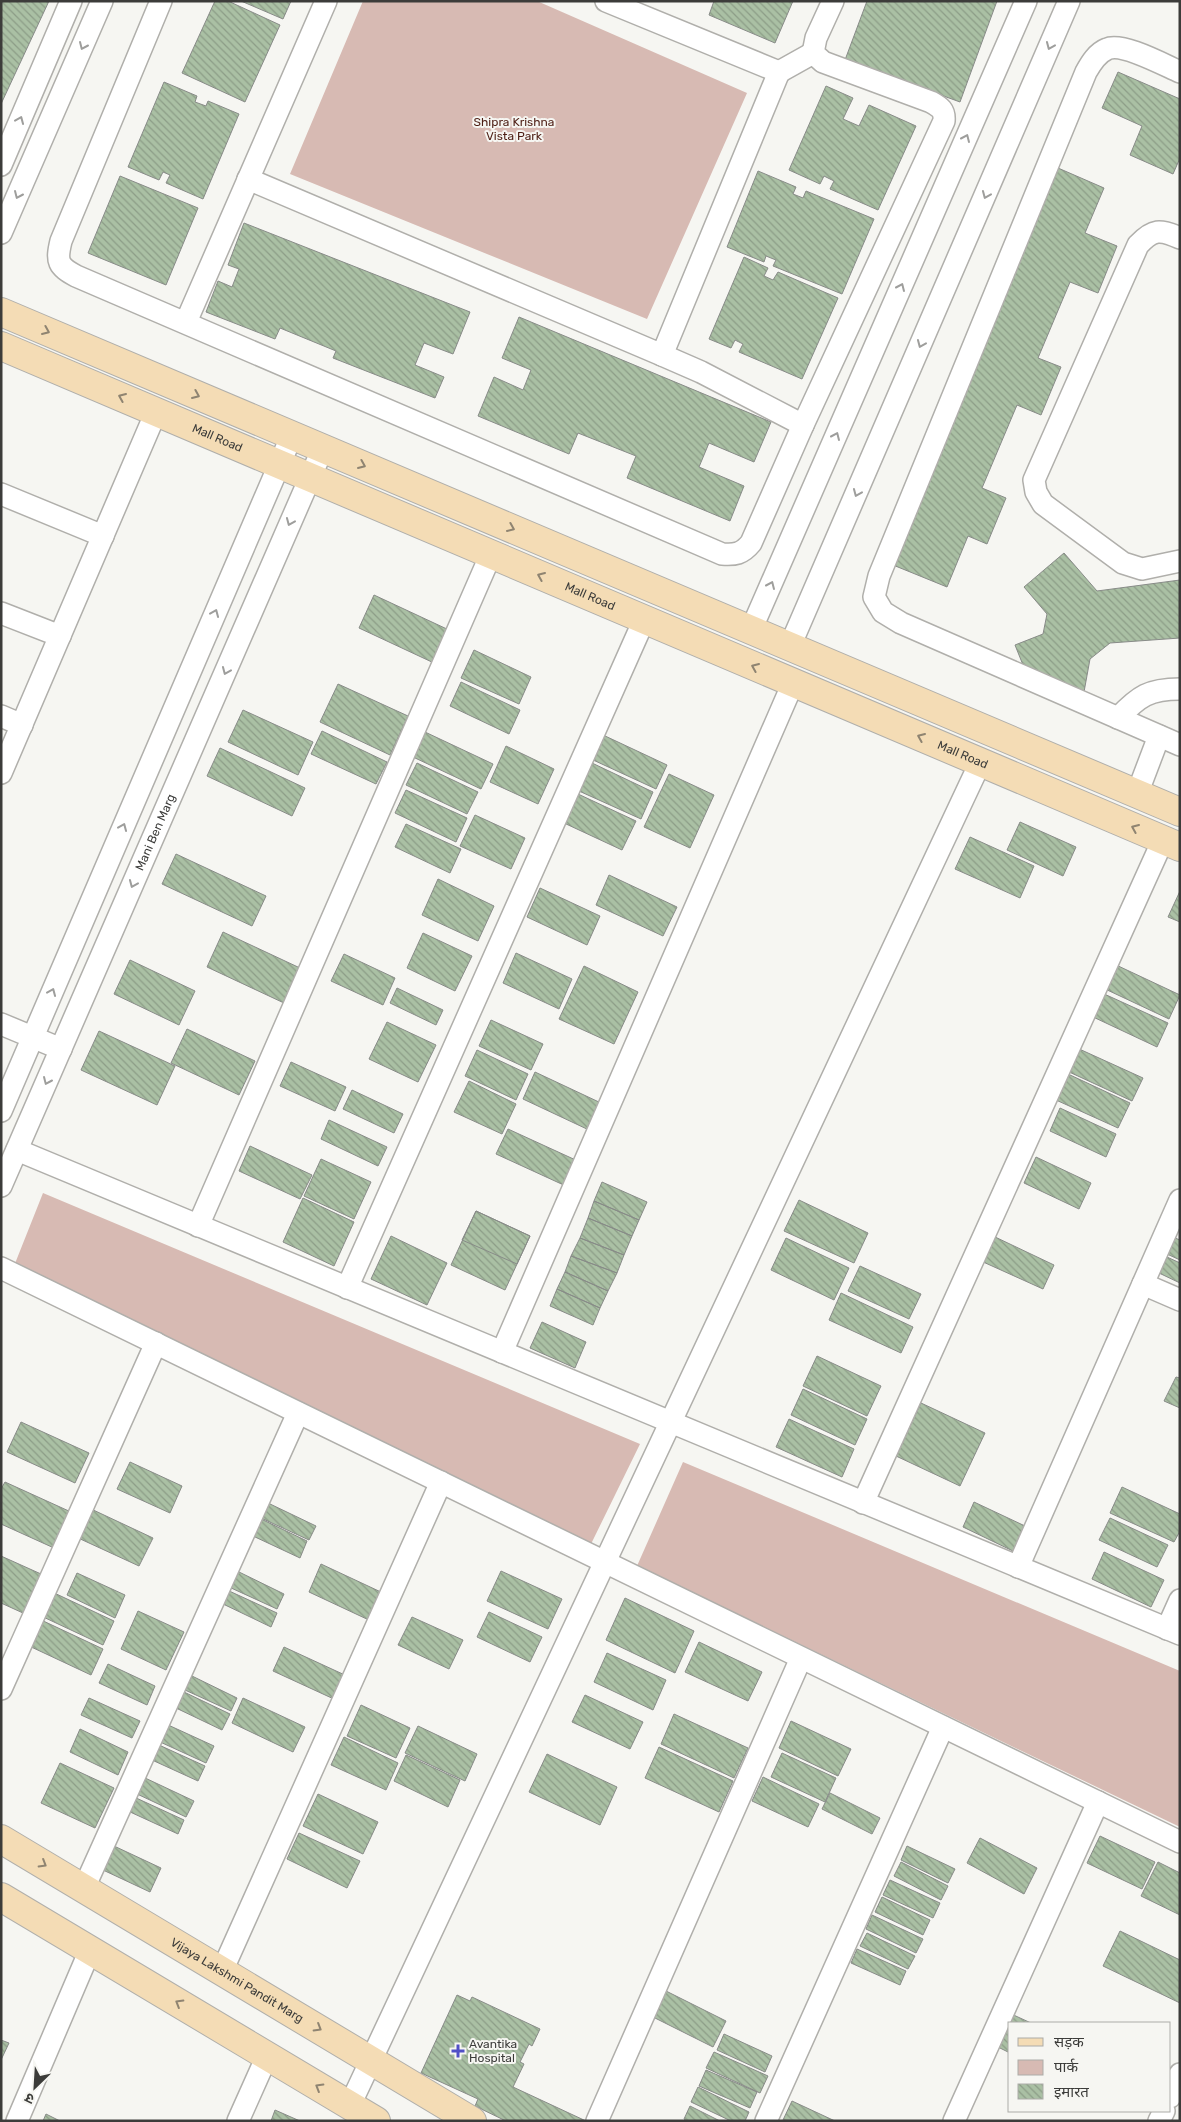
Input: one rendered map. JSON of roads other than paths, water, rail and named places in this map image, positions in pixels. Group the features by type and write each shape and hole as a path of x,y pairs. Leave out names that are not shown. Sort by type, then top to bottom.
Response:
{"street":[{"path":"1,165 71,1"},
{"path":"1,232 102,1"},
{"path":"161,1 64,232 57,256 62,268 76,276 722,554 734,555 744,551 751,543 803,425 944,121 941,107 822,62 813,54"},
{"path":"186,322 326,1"},
{"path":"606,1 779,72"},
{"path":"813,54 816,38 833,1"},
{"path":"751,630 1026,1"},
{"path":"790,646 1069,1"},
{"path":"1180,72 1126,49 1107,48 1094,58 1086,72 879,576 874,597 883,612 901,623 1180,745"},
{"path":"662,355 779,72 813,54"},
{"path":"248,179 701,372 803,425"},
{"path":"1180,238 1166,232 1155,232 1138,245 1034,480 1036,492 1043,504 1123,563 1142,570 1180,561"},
{"path":"1,312 1137,794 1178,805"},
{"name":"Mall Road","path":"1,346 1171,843"},
{"path":"1,773 156,412"},
{"path":"1,1111 292,435"},
{"name":"Mani Ben Marg","path":"1,1186 323,448"},
{"path":"1,494 103,536"},
{"path":"198,1226 491,554"},
{"path":"1,613 60,636"},
{"path":"347,1288 644,620"},
{"path":"502,1352 793,683"},
{"path":"1118,718 1135,700 1156,690 1180,688"},
{"path":"1,716 22,725"},
{"path":"1137,794 1159,736"},
{"path":"350,2105 980,762"},
{"path":"864,1503 1171,843"},
{"path":"1,1024 61,1049"},
{"path":"17,1150 1173,1632 1180,1600"},
{"path":"1018,1567 1180,1200"},
{"path":"1,1268 1180,1842"},
{"path":"1143,1284 1180,1300"},
{"path":"1,1689 156,1343"},
{"path":"84,1888 298,1413"},
{"path":"222,1970 441,1482"},
{"path":"597,2121 800,1658"},
{"path":"766,2121 943,1727"},
{"path":"954,2121 1098,1802"},
{"name":"Vijaya Lakshmi Pandit Marg","path":"1,1838 472,2121"},
{"path":"1,1897 376,2121"},
{"path":"17,2121 90,1950"},
{"path":"238,2121 267,2056"},
{"path":"1171,2095 1180,2074"}],"place":[{"name":"Avantika Hospital","path":"458,2051"}],"park label":[{"name":"Shipra Krishna Vista Park","path":"514,129"}]}
